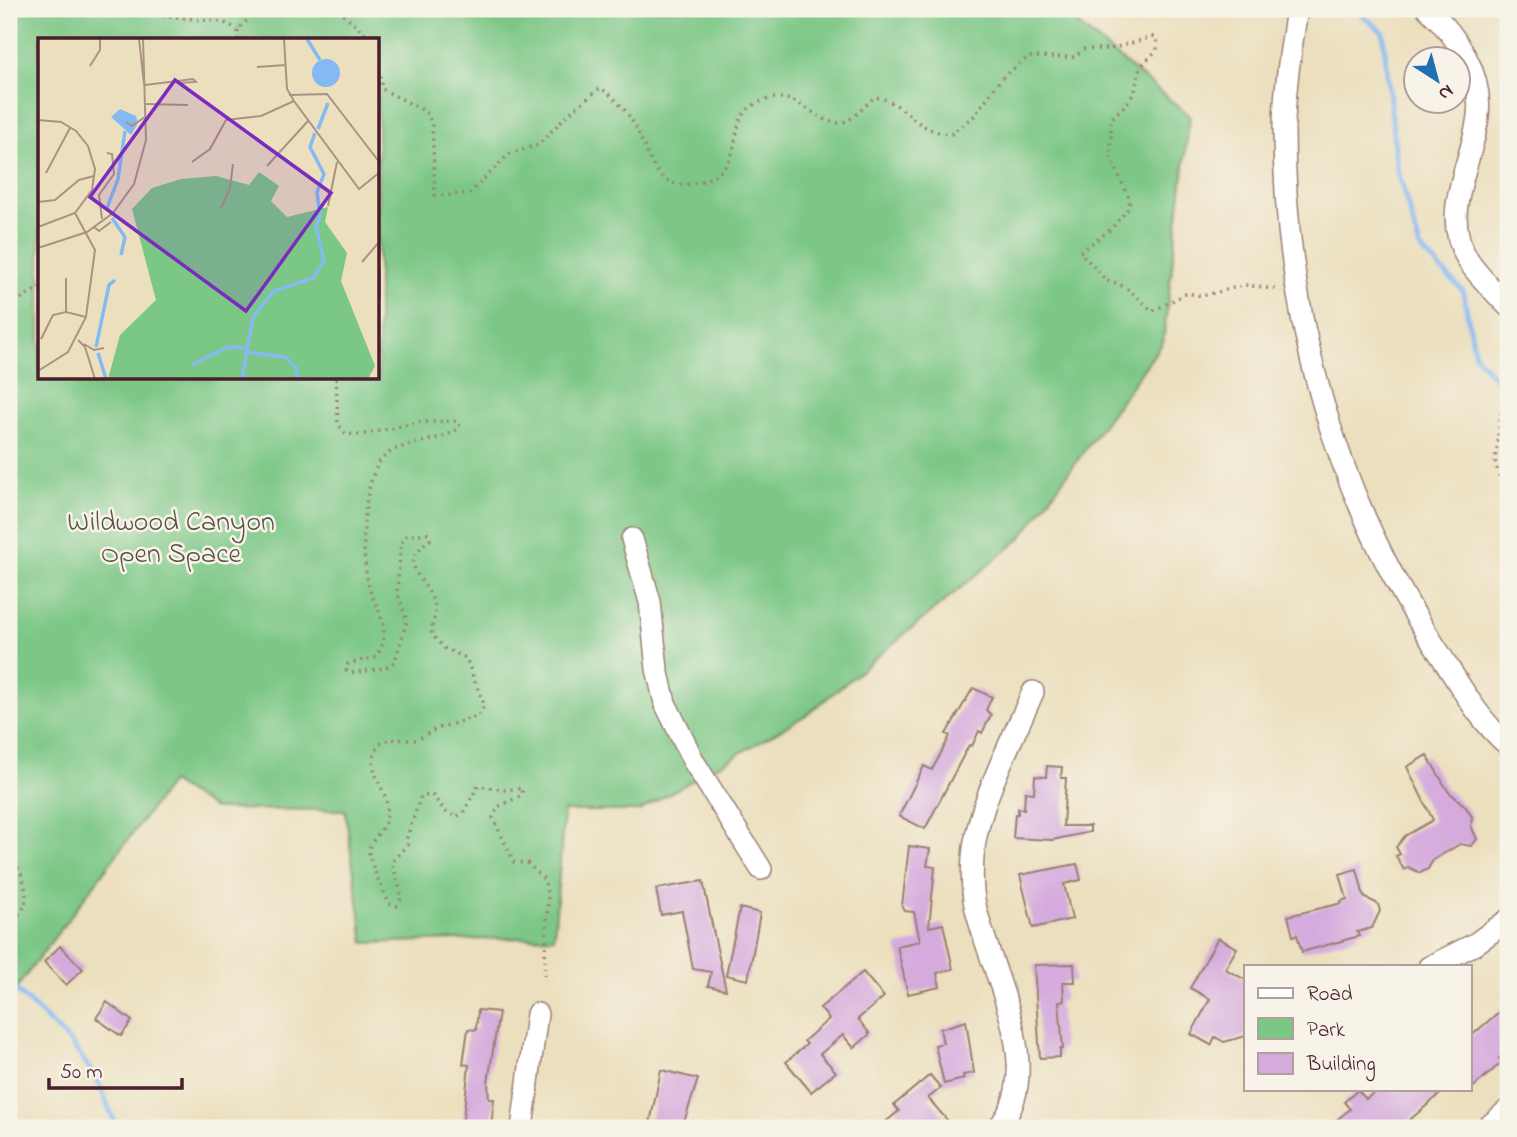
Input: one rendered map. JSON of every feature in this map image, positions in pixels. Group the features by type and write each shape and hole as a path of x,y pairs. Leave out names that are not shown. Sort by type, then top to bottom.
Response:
{"street":[{"path":"1297,9 1284,129 1291,253 1296,287 1327,419 1374,539 1443,659 1478,712 1508,746"},
{"path":"1428,9 1457,39 1475,81 1478,115 1457,192 1461,241 1468,261 1508,306"},
{"path":"632,539 650,602 657,669 665,703 694,762 761,869"},
{"path":"998,1128 1010,1115 1019,1080 1014,1035 974,903 973,856 989,793 1033,692"},
{"path":"1433,965 1475,944 1508,920"},
{"path":"522,1128 537,1014"},
{"path":"1487,1128 1508,1110"}],"path":[{"path":"151,9 156,15 222,22 238,29"},
{"path":"237,38 238,29 259,9"},
{"path":"338,9 370,38"},
{"path":"380,76 382,89 425,111 432,124 435,195 470,194 509,155 538,145 589,95 600,88 610,94 631,120 654,170 662,178 685,185 706,179 727,168 734,150 739,121 748,108 768,99 786,96 834,123 846,121 876,97 889,100 931,132 951,134 974,116 1001,79 1028,57 1074,57 1084,49 1110,49 1153,37 1157,40 1157,50 1140,66 1135,91 1111,119 1111,157 1130,201 1128,209 1110,230 1080,252 1107,281 1116,282 1130,291 1153,311 1187,293 1202,296 1245,285 1284,290 1296,287"},
{"path":"9,306 38,288"},
{"path":"1508,357 1496,461 1501,482 1508,493"},
{"path":"337,380 338,424 346,435 361,435 420,422 457,421 460,425 457,430 396,450 378,464 362,541 370,589 383,623 383,644 374,657 348,664 346,670 350,673 371,671 395,661 407,621 397,591 401,543 409,534 428,533 430,541 417,550 414,559 419,577 435,607 432,635 444,648 466,658 484,705 478,716 436,729 416,740 390,739 380,744 373,767 388,807 384,830 371,845 370,856 389,904 397,906 401,897 392,862 407,845 405,840 421,796 432,795 446,812 456,817 463,813 478,786 505,790 522,788 523,794 498,807 493,818 513,862 527,863 544,879 548,897 544,979"},
{"path":"9,848 23,878 28,897 21,913 9,922"}],"green space":[{"name":"Wildwood Canyon Open Space","path":"9,9 1059,9 1190,116 1163,342 1021,538 808,714 639,811 564,811 554,937 364,943 345,810 214,809 171,782 9,998"}],"building":[{"path":"973,688 992,697 986,710 991,715 982,733 979,731 972,746 969,745 925,829 899,816 924,766 932,770 950,736 946,734"},
{"path":"1427,755 1448,791 1465,806 1472,817 1471,826 1477,839 1471,846 1460,844 1433,860 1428,869 1420,873 1408,867 1404,870 1396,856 1400,854 1396,847 1405,836 1433,820 1407,767"},
{"path":"1047,766 1062,767 1061,778 1066,778 1063,826 1090,826 1090,832 1052,840 1013,838 1015,814 1018,814 1018,808 1024,809 1025,792 1034,793 1035,776 1046,777"},
{"path":"909,846 930,849 927,866 935,867 929,927 943,924 953,969 937,973 940,987 908,994 897,946 920,941 914,912 905,911 902,906"},
{"path":"1077,864 1081,880 1064,884 1072,919 1033,928 1020,875"},
{"path":"1357,869 1364,897 1378,904 1380,911 1372,928 1357,932 1359,936 1302,952 1297,935 1293,936 1288,916 1342,903 1341,901 1347,899 1340,874"},
{"path":"703,881 726,990 708,986 711,972 693,969 682,911 661,915 656,889"},
{"path":"740,908 760,913 748,980 726,975"},
{"path":"1218,938 1237,948 1225,969 1244,979 1244,1037 1224,1042 1215,1037 1211,1045 1191,1034 1210,999 1190,988"},
{"path":"60,946 83,969 66,985 44,962"},
{"path":"1074,964 1075,982 1063,982 1064,1001 1059,1002 1063,1049 1060,1049 1060,1057 1040,1058 1034,965"},
{"path":"863,972 884,997 858,1019 870,1034 854,1048 843,1035 820,1054 836,1072 811,1092 786,1062 807,1044 804,1041 829,1019 820,1008"},
{"path":"107,1002 132,1021 121,1036 96,1018"},
{"path":"1508,1004 1508,1050 1499,1058 1502,1062 1472,1088 1472,1035"},
{"path":"478,1010 499,1012 488,1082 489,1099 494,1099 491,1128 462,1128 469,1065 463,1064 468,1029 476,1030"},
{"path":"966,1021 974,1073 963,1075 964,1079 944,1084 935,1045 943,1043 940,1029"},
{"path":"661,1070 698,1079 682,1128 649,1128"},
{"path":"930,1075 941,1088 928,1098 954,1128 878,1128 899,1111 894,1105"},
{"path":"1356,1092 1360,1092 1366,1099 1375,1092 1443,1092 1400,1128 1327,1128 1350,1109 1344,1102"}],"waterway":[{"path":"1355,9 1383,32 1397,168 1420,248 1463,291 1475,355 1508,394"},
{"path":"9,983 71,1043 97,1079 117,1128"}]}
